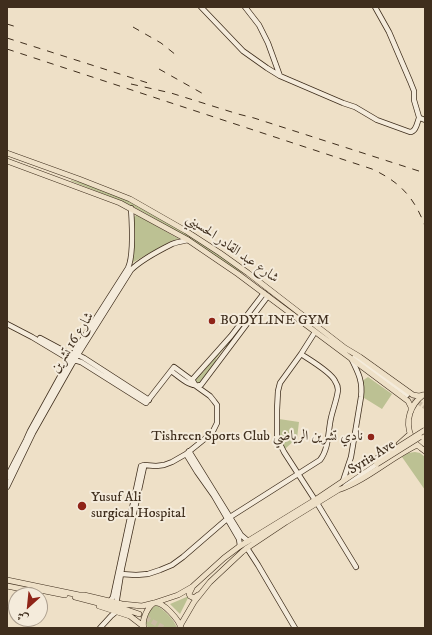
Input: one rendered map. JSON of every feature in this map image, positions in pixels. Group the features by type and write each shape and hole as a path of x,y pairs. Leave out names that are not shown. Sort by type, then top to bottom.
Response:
{"main road":[{"name":"شارع عبد القادر الحسيني","path":"7,153 79,179 130,200 203,241 255,278 345,348 360,357 409,397"},
{"name":"شارع عبد القادر الحسيني","path":"7,161 67,182 120,203 188,240 251,283 351,358 409,397"},
{"path":"67,182 72,178 79,179"},
{"path":"243,278 248,273"},
{"path":"251,283 255,278"},
{"path":"411,411 409,397 424,394"},
{"path":"424,394 416,402 411,411 408,422 410,434 417,445 425,451"},
{"path":"376,463 425,430"},
{"path":"192,587 189,594 194,598 246,548 316,502 336,488 343,481 402,442 410,434"},
{"path":"376,463 425,434"},
{"name":"Syria Ave","path":"336,488 356,482 417,445"},
{"path":"78,595 127,605 142,606 178,595 192,587 224,558 248,540 316,502"},
{"path":"7,577 34,583 43,587"},
{"path":"7,583 37,587"},
{"path":"7,583 84,599 139,615 78,595 48,589"},
{"path":"182,627 185,616 199,594"},
{"path":"84,599 130,616 144,627"},
{"path":"144,627 144,618 149,608 154,603"},
{"path":"154,603 167,609 182,627"}],"street":[{"path":"201,7 243,50 280,76 355,107 377,120 410,132 414,131 419,118 414,100 414,91 389,32 375,7"},
{"path":"245,7 259,25 268,43 280,76"},
{"path":"419,118 425,120"},
{"name":"شارع 16 تشرين","path":"7,477 30,431 74,357 107,306 130,264 132,227 131,208"},
{"name":"شارع 16 تشرين","path":"107,306 135,266 174,243 188,240"},
{"path":"190,382 266,295"},
{"path":"196,386 203,382 266,295"},
{"path":"7,323 68,353 101,375 148,402"},
{"path":"315,332 279,385 277,410 278,437 284,452 356,567"},
{"path":"121,574 148,574 168,567 179,560 228,518 319,462 323,457 327,444 331,418 338,392 336,382 331,375 301,354"},
{"path":"74,357 103,369 148,402"},
{"name":"شارع 16 تشرين","path":"7,487 33,433 74,357"},
{"path":"343,481 351,457 362,388 359,374 351,358"},
{"path":"101,375 103,369"},
{"path":"144,465 164,465 188,453 212,433 217,423 217,405 210,396 172,369 148,402"},
{"path":"188,453 197,472 228,518 239,539 240,546"},
{"path":"336,488 376,463"},
{"path":"113,602 113,595 141,468 142,465 144,465"},
{"path":"113,602 117,599 144,465"},
{"path":"228,518 241,535 248,540"},
{"path":"246,548 258,565 295,628"},
{"path":"100,628 117,611"}],"green space":[{"path":"71,180 82,182 129,201 185,233 215,252 243,273 231,267 182,234 156,219 123,202"},
{"path":"136,215 179,239 171,241 132,263 134,217"},
{"path":"230,338 232,341 227,347 225,347 201,383 198,384 195,379 201,372 203,372"},
{"path":"368,377 392,394 382,409 361,396 362,381"},
{"path":"279,419 299,422 297,438 285,449 280,438"},
{"path":"408,453 420,453 425,457 425,490 402,457"},
{"path":"189,596 180,614 170,604"},
{"path":"156,605 174,621 177,628 148,628 145,621 150,610"}],"tunnel":[{"path":"407,395 425,407"},
{"path":"139,614 164,628"}],"railway":[{"path":"7,24 20,28"},
{"path":"133,27 161,43 176,55"},
{"path":"7,38 148,83"},
{"path":"7,49 372,169 391,179 405,192 416,207 425,226"},
{"path":"159,69 207,96"},
{"path":"131,84 171,93 254,118 425,173"}],"place":[{"name":"BODYLINE GYM","path":"212,321"},
{"name":"Tishreen Sports Club نادي تشرين الرياضي","path":"371,437"},
{"name":"Yusuf Ali surgical Hospital","path":"82,506"}]}
